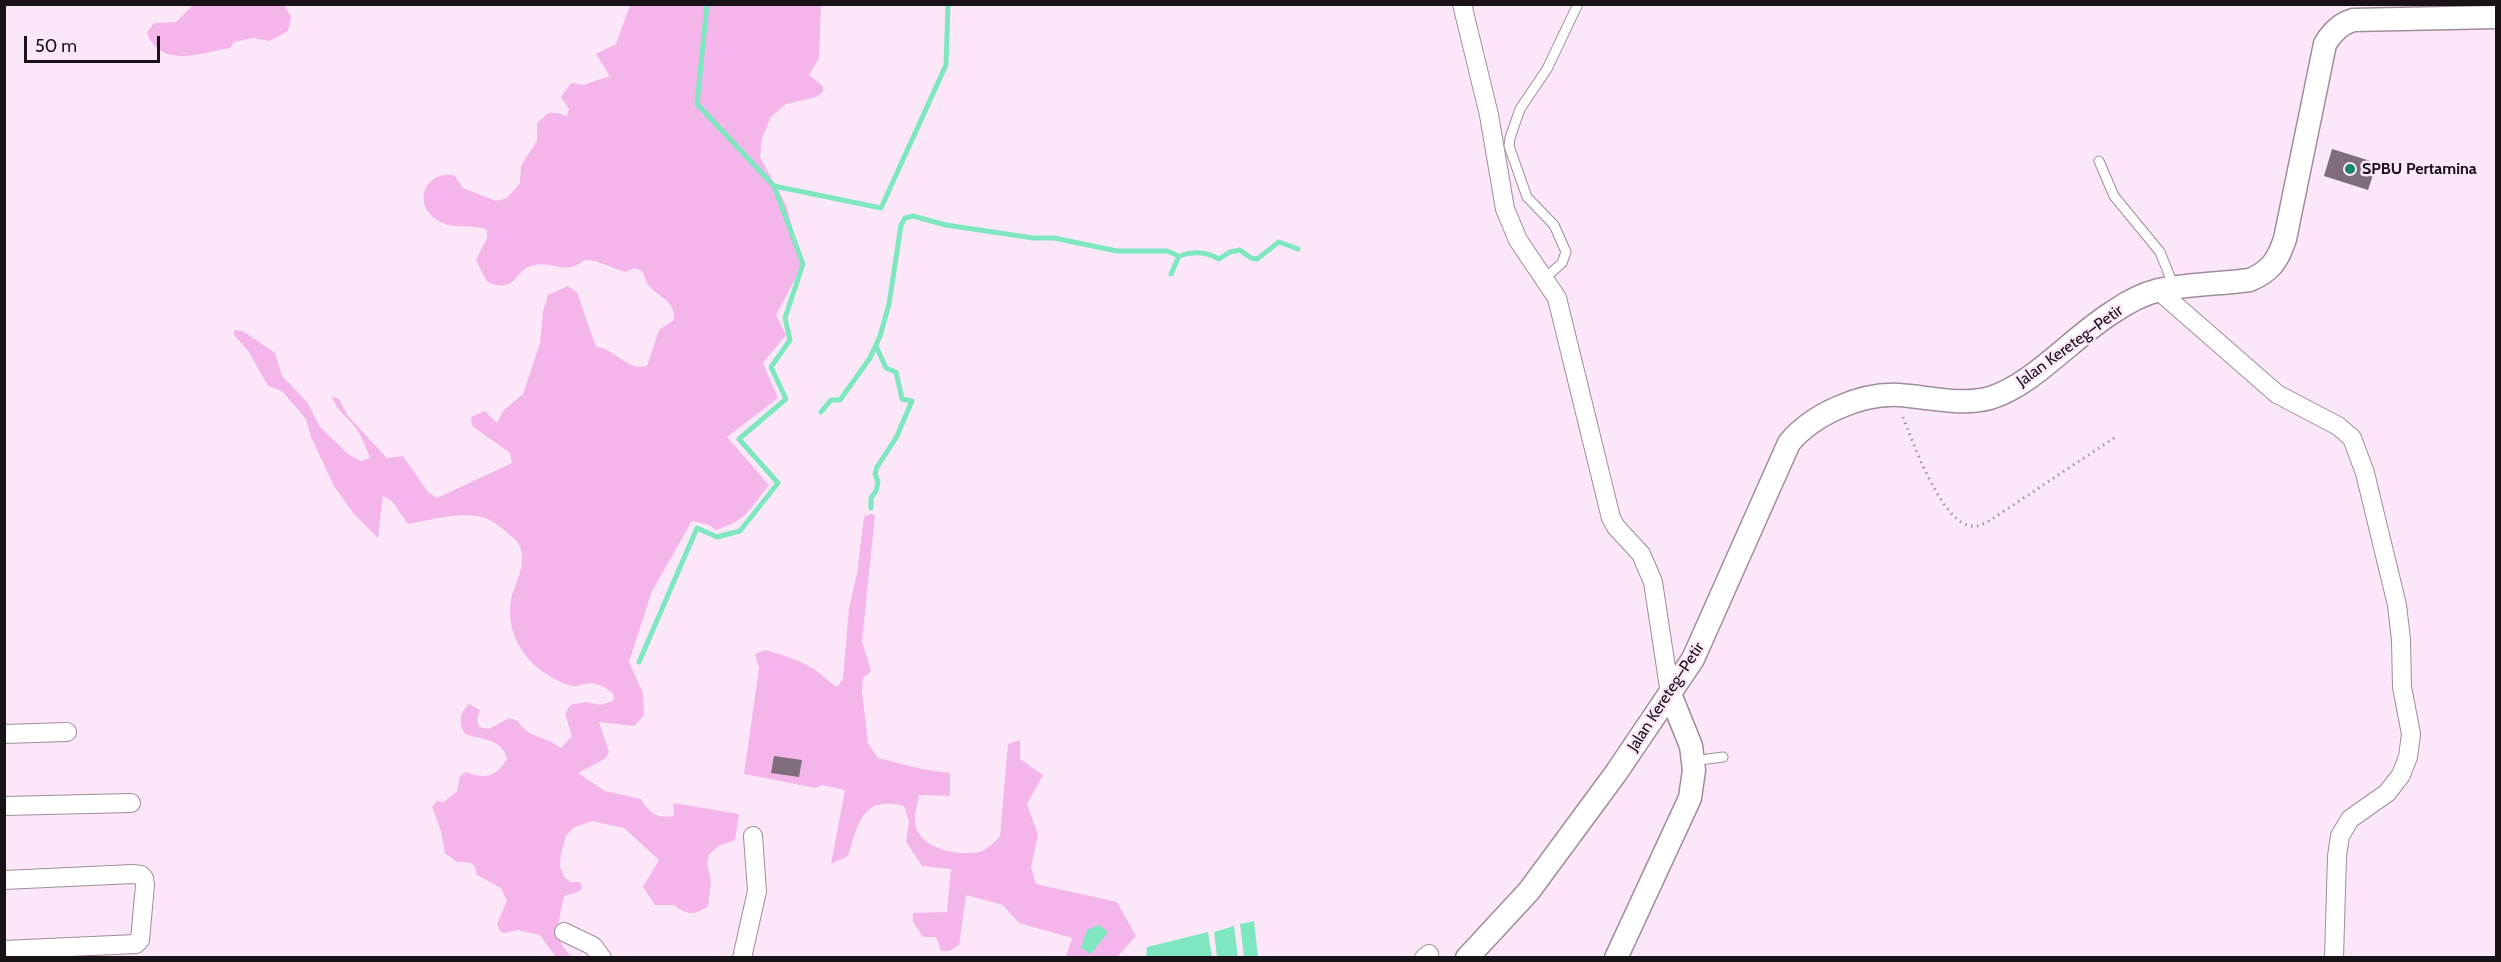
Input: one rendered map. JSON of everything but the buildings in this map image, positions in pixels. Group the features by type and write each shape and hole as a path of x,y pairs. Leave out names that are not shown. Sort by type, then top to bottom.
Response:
{"street":[{"path":"1461,4 1489,115 1505,209 1518,240 1545,278 1562,311 1611,518 1616,527 1641,554 1653,582 1670,694 1691,746 1694,770 1690,798 1616,957"},
{"name":"Jalan Kereteg–Petir","path":"1467,957 1529,891 1616,773 1693,659 1789,443 1799,431 1813,421 1844,406 1880,396 1896,395 1970,401 2003,393 2016,386 2112,312 2166,290 2250,280 2262,275 2273,266 2285,239 2325,44 2336,29 2354,12 2496,17"},
{"path":"2166,290 2277,394 2338,426 2352,438 2365,473 2397,605 2402,640 2402,687 2411,734 2408,758 2401,775 2387,793 2350,819 2340,836 2337,856 2334,957"},
{"path":"4,734 67,732"},
{"path":"4,806 131,802"},
{"path":"742,957 757,891 753,836"},
{"path":"4,880 133,874 141,875 145,885 140,940 136,944 4,950"},
{"path":"564,932 597,949 602,957"}],"lane":[{"path":"1545,278 1562,262 1566,252 1554,225 1527,197 1511,153 1510,138 1520,109 1547,69 1578,4"},
{"path":"2099,161 2114,196 2160,252 2166,290"},
{"path":"1693,761 1723,757"}],"path":[{"path":"1896,395 1927,476 1958,520 1969,526 1978,526 1989,521 2117,436"}],"shaded area":[{"path":"193,5 284,5 291,17 288,31 270,41 253,38 234,42 230,48 194,55 171,55 161,51 153,44 147,33 154,23 176,22"},
{"path":"630,5 821,5 819,58 809,75 823,86 823,92 816,97 786,104 771,117 762,138 760,157 786,205 803,264 776,315 786,335 763,363 778,398 727,437 769,485 742,518 727,526 716,530 709,525 692,521 652,591 629,662 643,693 644,715 634,726 599,722 609,752 605,759 578,773 605,791 641,799 651,812 658,816 674,816 673,803 739,814 735,840 718,846 709,855 707,862 711,882 708,906 691,913 674,905 655,905 643,887 659,860 624,828 592,821 573,828 566,836 560,866 564,877 571,882 580,882 582,888 580,891 564,896 559,921 561,943 572,957 556,957 540,935 518,930 504,933 500,931 497,924 507,901 501,888 477,875 471,863 457,862 445,853 441,831 432,807 437,801 444,802 457,791 460,776 466,772 479,776 490,775 507,759 501,747 496,743 465,734 461,726 461,718 469,704 480,710 477,720 479,727 489,729 509,718 518,721 532,734 561,748 572,736 565,714 570,705 586,702 600,705 613,701 614,694 597,684 577,686 556,680 535,665 522,650 512,630 510,607 522,565 522,555 518,543 492,521 481,517 460,515 408,524 392,501 383,496 378,538 354,514 334,486 311,437 306,419 282,391 268,386 249,352 234,335 234,330 243,331 275,353 282,376 307,402 320,427 348,454 361,461 370,458 355,427 339,409 332,396 339,399 348,416 387,458 403,456 428,492 437,498 512,463 510,453 472,426 471,417 485,411 497,423 503,411 523,394 540,343 543,311 548,295 568,286 577,292 596,347 627,363 640,367 647,366 659,330 674,320 674,314 670,305 649,285 642,271 635,268 625,272 595,261 585,260 578,265 564,268 545,264 531,266 509,284 497,285 487,282 476,260 487,238 487,230 450,225 437,220 425,206 424,198 425,190 435,178 454,175 463,188 496,201 507,198 520,183 521,166 537,141 537,123 548,113 567,116 569,109 561,97 571,83 583,85 610,76 596,54 616,44"},
{"path":"875,515 862,641 871,671 863,678 862,692 868,743 878,758 950,773 950,796 919,795 915,823 918,832 931,845 940,849 969,853 984,850 1000,836 1008,744 1020,740 1020,759 1043,775 1027,804 1038,835 1031,867 1036,884 1117,902 1136,936 1117,957 1066,957 1072,938 1019,923 1003,905 966,895 959,945 949,951 941,951 936,937 923,937 913,922 913,913 947,912 951,869 922,866 906,842 909,822 904,806 890,804 870,809 859,823 848,856 831,864 845,790 822,785 816,788 744,774 759,668 755,654 765,650 794,659 814,669 837,687 843,679 849,608 857,574 864,517"},
{"path":"1254,921 1258,957 1244,957 1240,924"},
{"path":"1099,925 1108,932 1091,954 1081,948 1087,930"},
{"path":"1234,926 1238,957 1217,957 1214,932"},
{"path":"1208,932 1212,957 1146,957 1147,947"}],"waterway":[{"path":"639,662 697,528 717,537 740,531 778,483 739,439 786,399 771,367 790,340 785,318 803,264 774,186 697,104 707,4"},
{"path":"774,186 881,208 946,65 948,4"},
{"path":"821,412 831,400 840,400 870,358 880,336 889,304 901,225 905,218 913,216 946,225 1033,238 1054,238 1117,251 1167,251 1179,256"},
{"path":"1171,274 1179,256 1189,253 1200,253 1219,259 1230,252 1240,250 1251,258 1257,259 1279,242 1298,249"},
{"path":"871,508 871,498 878,482 875,474 877,467 896,438 912,401 902,399 896,372 886,368 876,346"}],"place":[{"name":"SPBU Pertamina","path":"2350,169"}]}
